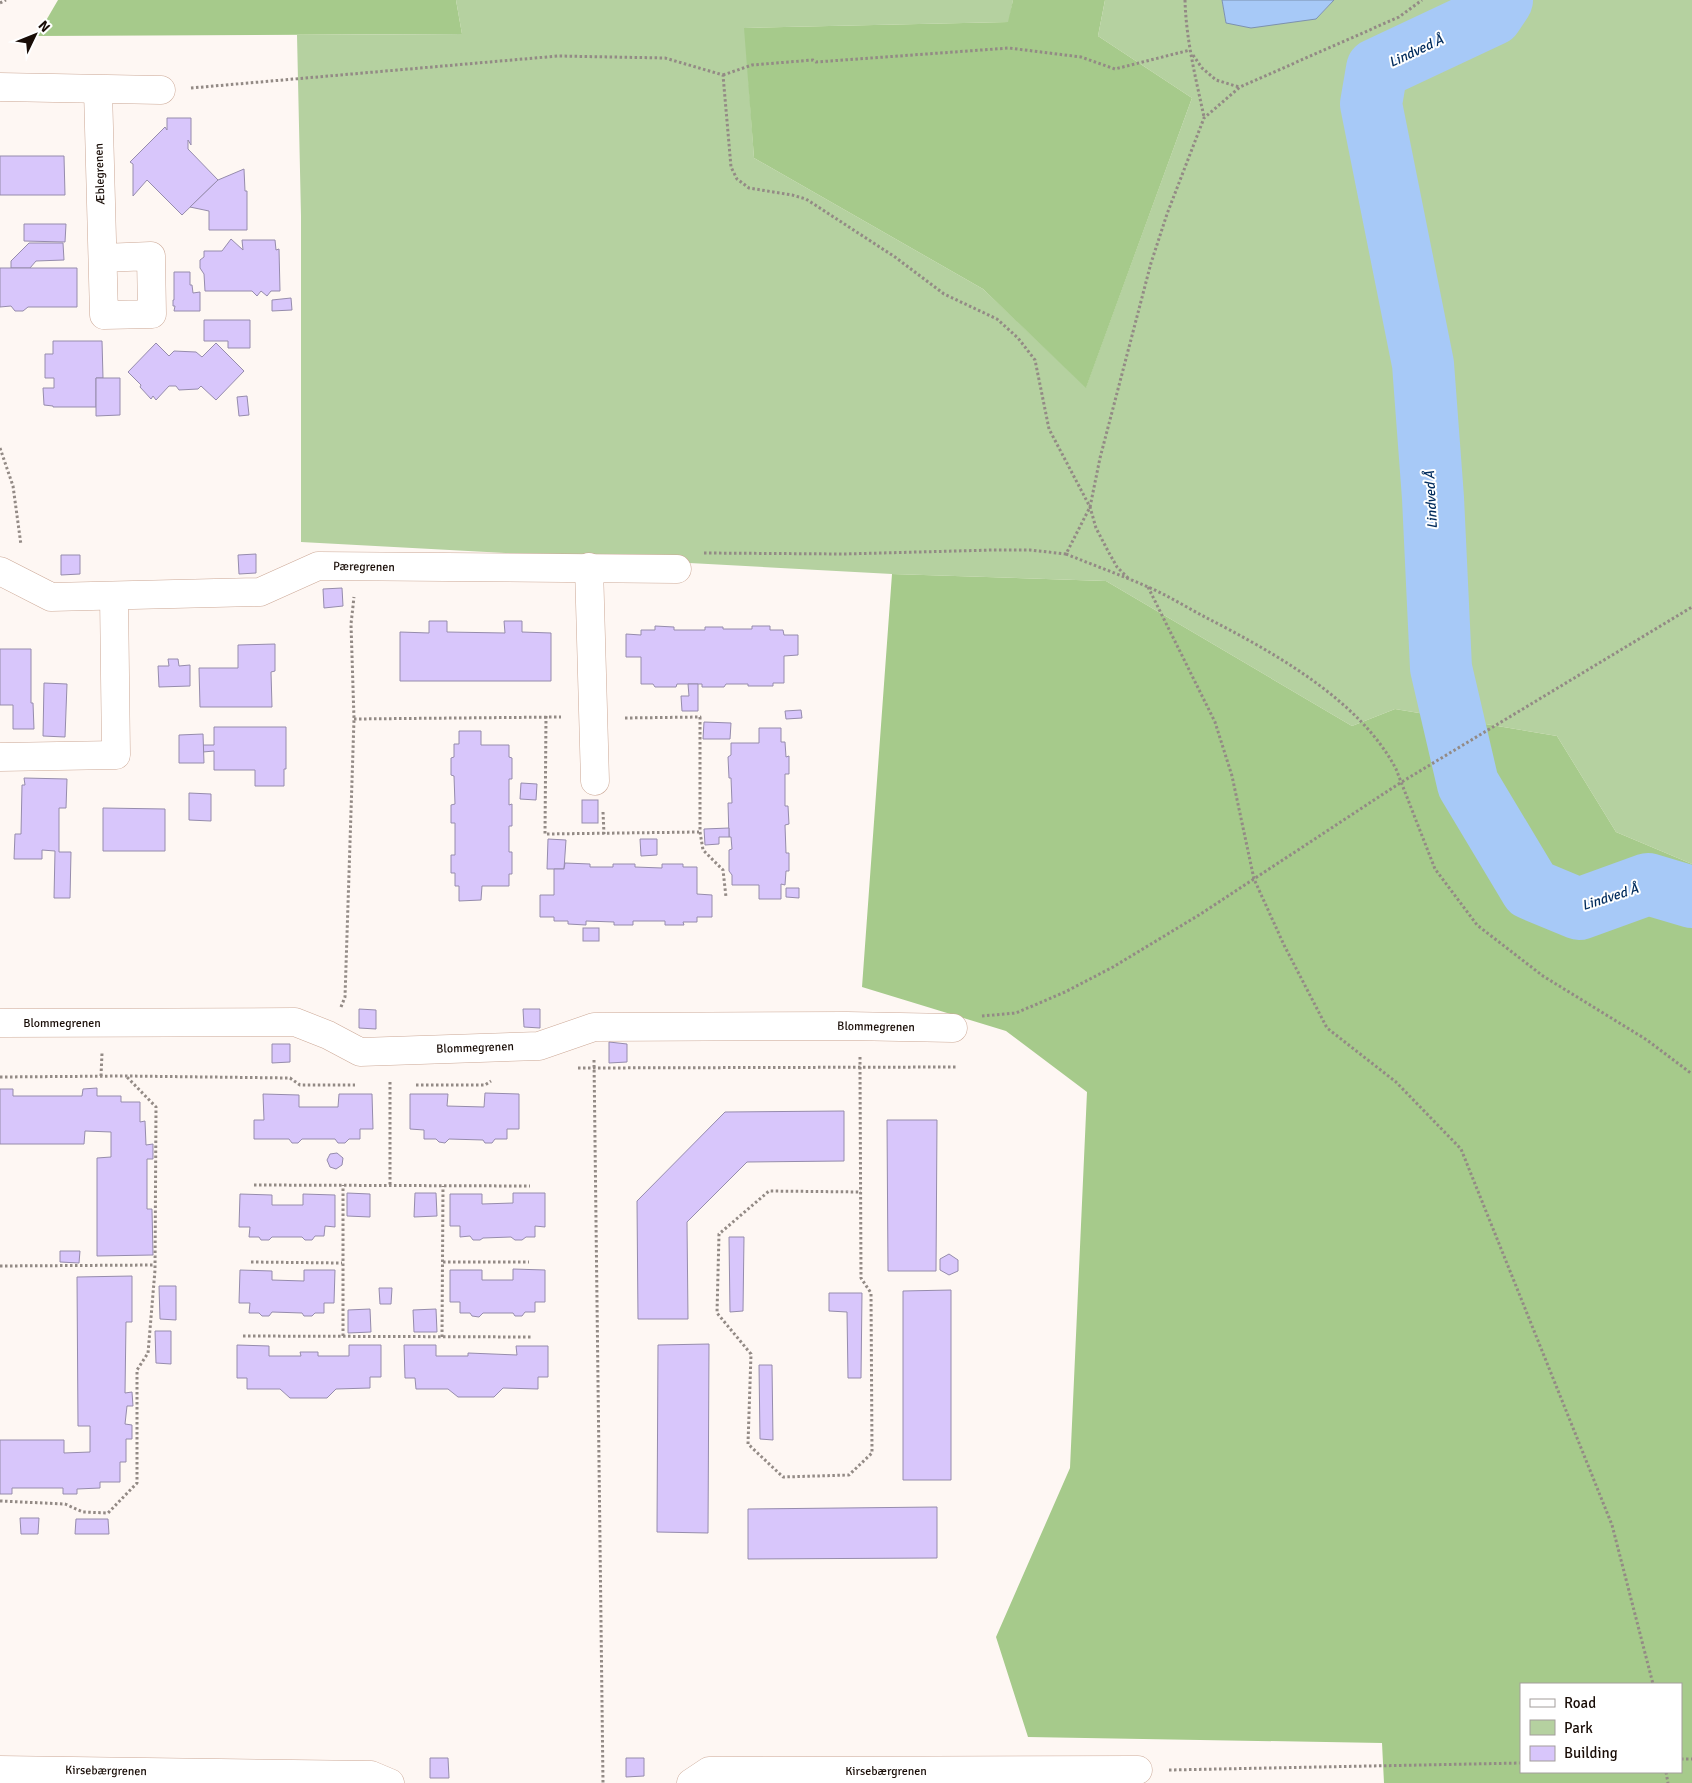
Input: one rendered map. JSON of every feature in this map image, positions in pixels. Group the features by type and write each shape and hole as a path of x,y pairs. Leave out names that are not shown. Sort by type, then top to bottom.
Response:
{"street":[{"path":"0,87 161,90"},
{"name":"Æblegrenen","path":"98,90 103,258"},
{"name":"Pæregrenen","path":"0,570 51,597 260,592 318,566 678,569"},
{"path":"589,567 594,781"},
{"path":"0,757 116,755 114,596"},
{"name":"Blommegrenen","path":"0,1023 295,1022 328,1035 360,1052 539,1046 594,1027 861,1026 953,1028"},
{"name":"Kirsebærgrenen","path":"691,1783 709,1771 1086,1777 1138,1770"},
{"name":"Kirsebærgrenen","path":"16,1774 217,1778 371,1775 390,1783"}],"path":[{"path":"0,3 6,0"},
{"path":"1185,0 1185,21 1204,118"},
{"path":"1066,554 1090,507 1100,458 1151,263 1204,118 1240,87 1399,17 1422,0"},
{"path":"161,90 558,56 665,58 723,75 752,65 1009,48 1081,57 1115,70 1191,52"},
{"path":"1191,52 1202,68 1216,80 1240,87"},
{"path":"723,75 731,167 737,179 749,188 806,199 895,257 944,294 997,319 1018,338 1035,360 1049,429 1090,507 1096,528 1116,567 1130,580"},
{"path":"0,448 13,486 27,584"},
{"path":"678,569 679,553 844,554 1030,550 1066,554 1148,587 1245,637 1332,695 1368,728 1383,747 1396,769 1435,869 1478,925 1543,976 1646,1040 1692,1074"},
{"path":"328,1035 345,997 354,719 350,624 358,567"},
{"path":"1148,587 1216,722 1232,776 1254,879 1284,945 1327,1028 1396,1082 1460,1149 1612,1525 1653,1683"},
{"path":"953,1028 967,1016 1016,1013 1065,992 1113,967 1254,879 1400,783 1692,607"},
{"path":"354,719 546,716 593,718 700,717 700,832 703,850 723,870 726,897"},
{"path":"861,1026 861,1192 861,1278 871,1294 872,1453 849,1475 783,1477 748,1444 751,1354 717,1313 719,1234 769,1191 861,1192"},
{"path":"594,1027 603,1783"},
{"path":"390,1051 390,1186"},
{"path":"0,1502 65,1504 82,1512 108,1513 137,1483 137,1370 148,1354 155,1265 156,1107 125,1076"},
{"path":"254,1185 530,1186"},
{"path":"343,1185 343,1336"},
{"path":"442,1336 443,1186"},
{"path":"250,1262 342,1263"},
{"path":"443,1262 529,1262"},
{"path":"0,1266 155,1265"},
{"path":"243,1336 534,1337"},
{"path":"1138,1770 1520,1763"}],"green space":[{"path":"58,0 456,0 462,34 37,36"},
{"path":"456,0 1013,0 1009,22 745,28 754,158 983,289 1086,387 1192,98 1098,36 1105,0 1222,0 1226,23 1316,19 1334,0 1692,0 1692,864 1616,832 1557,736 1395,709 1352,726 1106,581 892,574 301,542 301,216 297,35 462,34"},
{"path":"1013,0 1105,0 1098,36 1192,98 1086,388 983,289 754,158 744,28 1008,22"},
{"path":"892,574 1106,581 1352,726 1395,709 1557,736 1616,832 1692,864 1692,1783 1384,1783 1382,1743 1028,1737 996,1637 1070,1468 1087,1092 1006,1031 862,987"}],"water":[{"path":"1222,0 1334,0 1316,19 1251,28 1226,23"}],"building":[{"path":"167,118 191,118 191,145 188,140 188,149 218,180 182,215 147,180 133,196 133,164 130,162 165,127 167,130"},
{"path":"0,156 64,156 65,195 0,195"},
{"path":"244,169 245,191 247,191 247,230 209,230 209,211 190,207 218,180"},
{"path":"24,224 66,224 65,242 24,241"},
{"path":"231,239 243,250 242,240 275,240 276,250 279,249 280,291 271,291 267,296 261,291 257,296 252,291 205,291 204,274 200,268 200,260 204,257 204,251 222,251"},
{"path":"29,243 63,243 64,260 36,261 30,268 11,268 11,261"},
{"path":"0,268 77,268 77,307 28,307 23,311 15,311 11,306 0,307"},
{"path":"174,272 190,272 190,285 192,285 193,293 200,292 200,311 174,311"},
{"path":"291,298 292,310 272,311 272,300"},
{"path":"204,320 250,320 250,348 228,348 228,341 204,341"},
{"path":"53,341 102,341 103,378 96,378 96,407 53,407 44,405 43,388 54,388 54,378 45,378 45,354 53,354"},
{"path":"156,343 169,356 174,351 196,352 202,357 216,343 244,371 216,400 201,386 198,389 179,390 176,386 169,386 156,400 153,396 151,399 128,372"},
{"path":"96,378 120,378 120,415 96,416"},
{"path":"247,396 249,415 239,416 237,397"},
{"path":"256,554 256,573 239,574 238,555"},
{"path":"61,555 80,555 80,574 61,575"},
{"path":"342,588 343,606 324,608 323,589"},
{"path":"429,621 447,621 447,632 505,633 504,621 522,621 522,632 551,633 551,681 400,681 400,632 429,633"},
{"path":"655,626 674,627 674,630 705,630 705,627 752,629 752,626 770,626 770,630 783,630 784,635 798,635 798,655 784,656 784,683 773,683 773,686 726,684 724,687 702,687 702,684 677,684 676,687 655,687 653,684 641,684 641,657 626,657 626,634 641,635 641,630 655,630"},
{"path":"275,644 275,671 271,672 272,707 200,707 199,668 238,668 238,645"},
{"path":"0,649 31,649 31,703 33,703 34,729 13,729 13,705 0,705"},
{"path":"168,659 178,659 179,666 190,665 190,686 159,687 158,666 169,666"},
{"path":"44,683 67,684 65,737 43,736"},
{"path":"688,684 698,684 698,711 682,711 681,696 689,696"},
{"path":"801,710 802,718 786,719 785,711"},
{"path":"704,722 731,723 730,739 703,739"},
{"path":"214,727 286,727 284,786 255,786 255,770 214,770 214,751 203,752 203,745 214,745"},
{"path":"759,728 781,728 781,742 785,742 786,757 789,756 789,774 785,774 785,806 788,806 789,824 785,825 786,853 789,853 789,871 786,871 785,885 781,884 781,899 759,899 759,885 732,885 732,875 729,871 729,850 732,849 731,837 729,837 728,803 732,803 728,757 731,755 731,743 759,743"},
{"path":"459,731 481,731 481,745 509,745 509,757 512,758 512,779 509,779 509,805 512,804 512,826 509,826 509,852 512,852 512,874 509,874 509,886 482,886 481,900 459,901 459,886 455,886 455,873 451,873 451,855 455,855 455,823 451,823 451,805 455,804 451,758 454,757 454,744 459,744"},
{"path":"203,734 204,763 179,763 179,735"},
{"path":"24,778 67,779 66,808 59,808 59,852 71,852 70,898 54,898 55,851 42,850 42,859 14,859 15,834 21,834 22,785 25,785"},
{"path":"521,783 537,784 536,800 520,799"},
{"path":"189,793 211,794 211,821 189,820"},
{"path":"582,800 598,800 598,823 582,823"},
{"path":"103,808 165,809 165,851 103,851"},
{"path":"729,828 729,837 719,837 719,844 705,845 704,829"},
{"path":"548,839 566,840 564,869 547,869"},
{"path":"640,839 657,839 657,855 641,856"},
{"path":"565,863 590,864 590,867 613,867 613,864 635,864 635,867 662,868 662,864 683,864 683,867 697,867 697,894 712,895 712,917 697,917 697,922 683,922 684,925 665,925 665,921 633,921 633,925 614,925 614,922 586,921 586,925 568,924 568,921 554,921 554,917 540,917 540,895 554,895 554,869 564,869"},
{"path":"786,888 799,888 799,898 786,897"},
{"path":"583,928 599,928 599,941 583,941"},
{"path":"359,1009 376,1010 376,1029 359,1028"},
{"path":"523,1009 540,1009 540,1028 524,1027"},
{"path":"609,1042 627,1044 627,1062 609,1063"},
{"path":"272,1044 290,1044 290,1062 272,1063"},
{"path":"97,1088 97,1096 121,1096 121,1102 140,1102 140,1122 145,1121 146,1145 153,1144 153,1159 147,1159 147,1209 152,1209 153,1255 97,1256 97,1158 111,1157 111,1132 85,1131 84,1144 0,1144 0,1089 13,1089 13,1096 82,1096 83,1089"},
{"path":"485,1093 519,1094 519,1129 507,1129 507,1139 495,1139 492,1143 485,1143 483,1140 449,1139 445,1143 439,1142 436,1139 424,1139 424,1130 410,1129 410,1094 448,1094 447,1106 484,1107"},
{"path":"263,1094 299,1095 299,1107 338,1107 339,1094 372,1094 373,1129 360,1129 360,1139 349,1139 345,1143 338,1143 335,1139 302,1139 298,1143 292,1143 289,1139 254,1139 254,1120 264,1120"},
{"path":"844,1111 844,1161 747,1162 687,1222 688,1319 638,1319 637,1201 725,1112"},
{"path":"887,1120 937,1120 936,1271 888,1271"},
{"path":"337,1153 343,1158 342,1165 336,1169 330,1167 327,1160 330,1154"},
{"path":"347,1193 370,1194 370,1217 347,1216"},
{"path":"415,1193 436,1193 437,1216 414,1217"},
{"path":"513,1193 545,1193 545,1227 535,1226 535,1237 526,1237 522,1240 515,1240 511,1237 473,1240 470,1236 460,1237 460,1226 450,1226 450,1194 482,1194 482,1204 513,1203"},
{"path":"240,1194 272,1195 272,1205 303,1205 303,1194 335,1195 335,1227 325,1226 324,1236 315,1236 312,1240 305,1240 302,1237 272,1237 269,1240 261,1240 259,1237 249,1237 250,1227 239,1227"},
{"path":"729,1237 744,1237 743,1311 730,1312"},
{"path":"60,1251 80,1251 79,1263 60,1262"},
{"path":"949,1254 958,1260 958,1271 949,1275 940,1270 940,1259"},
{"path":"513,1269 545,1270 545,1302 535,1302 535,1312 525,1312 522,1316 515,1316 513,1313 483,1313 479,1317 472,1316 470,1313 460,1313 460,1302 450,1302 450,1270 482,1270 482,1280 513,1280"},
{"path":"240,1270 272,1271 272,1280 304,1281 304,1270 335,1270 334,1303 324,1303 324,1313 315,1313 312,1316 304,1316 302,1313 272,1312 269,1316 262,1316 259,1313 249,1313 250,1303 239,1303"},
{"path":"132,1276 132,1322 126,1322 125,1393 132,1392 133,1406 127,1406 125,1424 132,1425 132,1439 126,1439 126,1462 120,1462 120,1482 100,1482 100,1488 77,1489 77,1494 63,1494 63,1488 12,1488 12,1494 0,1494 0,1440 64,1440 64,1453 90,1452 90,1426 78,1426 77,1277"},
{"path":"159,1286 176,1286 176,1320 160,1319"},
{"path":"379,1288 392,1288 391,1304 380,1304"},
{"path":"951,1290 951,1480 903,1480 903,1291"},
{"path":"829,1293 862,1293 861,1378 848,1378 847,1312 829,1311"},
{"path":"370,1309 371,1332 348,1333 348,1310"},
{"path":"436,1309 437,1332 414,1332 413,1310"},
{"path":"155,1331 171,1331 171,1364 156,1363"},
{"path":"709,1344 708,1533 657,1532 658,1345"},
{"path":"237,1345 269,1346 269,1356 301,1356 300,1352 318,1352 318,1356 349,1356 349,1345 381,1345 381,1377 370,1377 370,1388 336,1389 327,1398 290,1398 280,1389 247,1389 247,1378 237,1378"},
{"path":"404,1345 436,1345 436,1356 468,1356 468,1353 517,1355 516,1346 548,1346 548,1377 538,1377 538,1389 503,1388 494,1397 458,1397 448,1389 416,1389 415,1378 405,1378"},
{"path":"759,1365 772,1365 773,1440 760,1439"},
{"path":"937,1507 937,1558 748,1559 748,1509"},
{"path":"20,1518 39,1518 38,1534 21,1534"},
{"path":"76,1519 108,1519 109,1534 75,1534"},
{"path":"430,1758 448,1758 449,1778 430,1778"},
{"path":"626,1758 644,1758 644,1776 626,1777"}],"waterway":[{"name":"Lindved Å","path":"1502,0 1492,15 1377,69 1371,104 1423,364 1433,498 1441,668 1468,784 1531,889 1579,909 1648,884 1692,897"}]}
